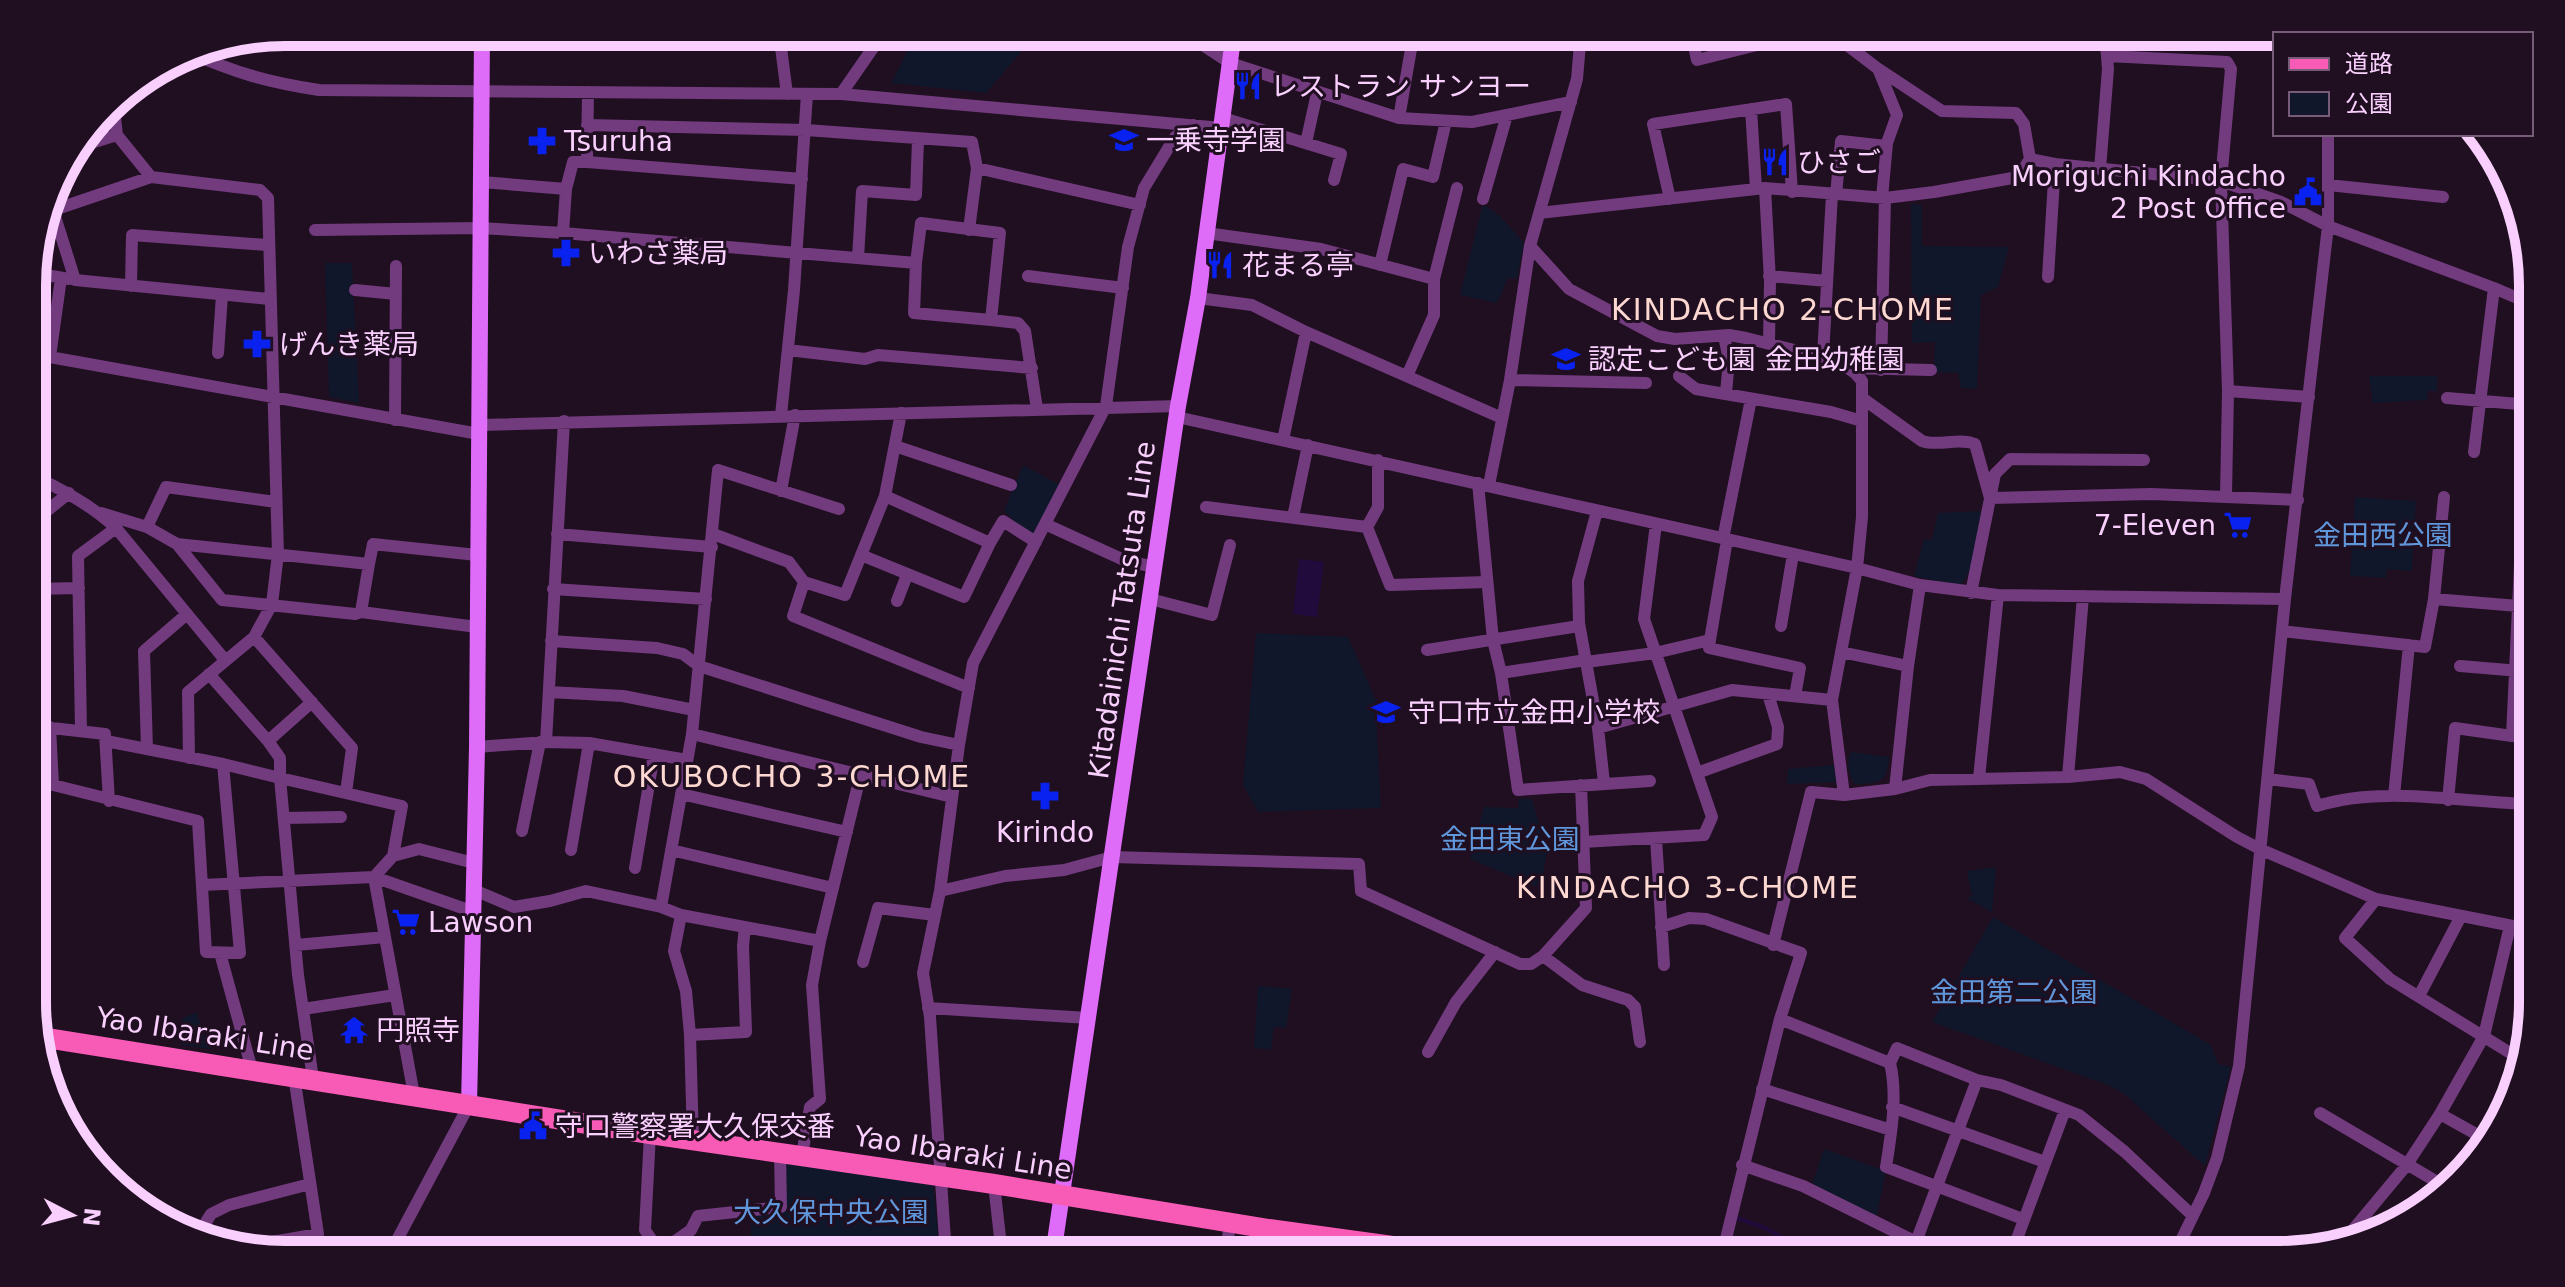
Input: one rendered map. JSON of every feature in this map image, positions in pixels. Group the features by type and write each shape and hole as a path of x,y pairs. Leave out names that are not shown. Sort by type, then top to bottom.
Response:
{"main road":[{"path":"469,1105 477,747 482,46"},
{"name":"Kitadainichi Tatsuta Line","path":"1055,1241 1178,411 1198,298 1232,46"},
{"name":"Yao Ibaraki Line","path":"49,1038 650,1134 994,1184 1338,1240"}],"street":[{"path":"781,46 787,94"},
{"path":"841,94 874,46"},
{"path":"1204,46 1230,63 1399,118 1472,122 1571,102"},
{"path":"1399,118 1412,46"},
{"path":"1580,46 1577,79 1530,246 1510,380 1484,484 1487,582 1493,640 1501,673 1518,790 1650,781"},
{"path":"1694,46 1697,60 1753,46"},
{"path":"1539,213 1760,189 1884,198 2018,177 2030,159 2024,124 2016,113 1942,111 1848,46"},
{"path":"2100,169 2106,46"},
{"path":"2107,56 2227,62 2231,69 2221,181 2228,391 2226,495"},
{"path":"207,60 248,76 319,90 841,94 1193,125 1222,123 1341,154 1334,180"},
{"path":"1877,68 1897,115 1886,146 1881,370"},
{"path":"587,162 588,92"},
{"path":"1306,143 1317,93"},
{"path":"781,491 807,94"},
{"path":"1670,199 1653,124 1786,104 1792,192"},
{"path":"1751,109 1769,276 1769,343"},
{"path":"1483,199 1507,115"},
{"path":"115,117 117,135 151,177"},
{"path":"1380,265 1403,169 1433,177 1446,121"},
{"path":"587,125 806,130 972,142 977,168 969,230"},
{"path":"945,1241 923,973 940,891 973,663 1106,406 1128,247 1144,188 1175,137 1193,125"},
{"path":"93,142 117,135"},
{"path":"2181,1240 2217,1158 2239,1066 2285,599 2328,226 2328,136"},
{"path":"858,258 862,191 916,195 918,140"},
{"path":"1823,356 1834,194 1841,141 1886,146"},
{"path":"2030,159 2221,181 2281,202 2328,226 2519,299"},
{"path":"563,233 566,189 573,162 802,179"},
{"path":"2048,277 2055,164"},
{"path":"977,168 1140,205"},
{"path":"59,208 151,177 260,190 268,198 278,554 272,604 254,637 188,692 189,758"},
{"path":"482,182 566,189"},
{"path":"2328,185 2443,197"},
{"path":"1407,376 1434,315 1434,279 1457,188"},
{"path":"991,320 1000,233 921,223 914,313 1018,323 1025,331 1037,409"},
{"path":"50,357 68,279 54,225"},
{"path":"315,230 480,228 916,263"},
{"path":"1206,233 1321,249 1434,279"},
{"path":"131,286 132,235 267,245"},
{"path":"1530,246 1569,289 1657,336 1675,339 1724,336 1769,343 1823,356 1848,368 1862,381 1863,498 1857,568 1832,700 1844,795"},
{"path":"395,420 396,266"},
{"path":"47,275 269,299"},
{"path":"1028,276 1123,288"},
{"path":"1769,276 1827,281"},
{"path":"2474,452 2494,288"},
{"path":"355,290 396,294"},
{"path":"218,353 222,295"},
{"path":"1198,298 1252,305 1502,418"},
{"path":"1283,440 1306,332"},
{"path":"1724,336 1729,360 1726,393"},
{"path":"788,350 865,359 878,355 1032,368"},
{"path":"47,356 395,420 479,430 564,421 1106,406 1178,411 1283,440 1857,568 1920,585 1998,595 2285,599"},
{"path":"1848,368 1931,370"},
{"path":"1679,376 1696,389 1831,412 1862,421"},
{"path":"1510,380 1646,383"},
{"path":"2228,391 2309,397"},
{"path":"1862,398 1922,441 1931,444 1968,441 1975,444 1990,498"},
{"path":"2447,398 2519,404"},
{"path":"1751,399 1709,648 1800,668 1795,696"},
{"path":"557,534 679,543 712,541 789,562 804,582 845,595 885,496 901,413"},
{"path":"522,831 543,742 549,692 564,421"},
{"path":"1293,517 1308,445"},
{"path":"895,446 1011,485"},
{"path":"1971,593 1995,474 2010,459 2144,460"},
{"path":"1367,527 1378,507 1378,460"},
{"path":"661,907 692,734 718,470 839,509"},
{"path":"47,482 101,513 225,660"},
{"path":"147,527 166,487 276,502"},
{"path":"47,511 69,493"},
{"path":"1990,498 2151,494 2298,500"},
{"path":"885,496 990,543"},
{"path":"2282,631 2425,647 2434,599 2444,497"},
{"path":"1206,507 1367,527"},
{"path":"1597,511 1578,581 1579,626 1598,728 1604,783"},
{"path":"101,513 147,527 177,544 222,600 355,614 361,612 477,627"},
{"path":"861,555 964,597 1003,521 1036,542"},
{"path":"1045,524 1126,561 1155,567"},
{"path":"1583,842 1704,835 1712,817 1644,619 1656,524"},
{"path":"1367,527 1390,585 1487,582"},
{"path":"81,731 78,556 116,528"},
{"path":"177,544 369,564"},
{"path":"361,612 373,544 477,555"},
{"path":"1150,599 1212,615 1230,545"},
{"path":"1781,626 1793,554"},
{"path":"897,601 907,575"},
{"path":"804,582 793,616 969,688"},
{"path":"1895,789 1920,585"},
{"path":"2512,736 2519,586"},
{"path":"47,589 79,588"},
{"path":"553,589 706,599"},
{"path":"1979,778 1998,595"},
{"path":"2068,777 2083,596"},
{"path":"2434,599 2518,608"},
{"path":"147,749 144,651 187,614"},
{"path":"1427,650 1579,626"},
{"path":"254,637 352,748 346,793"},
{"path":"1501,673 1655,653 1710,640"},
{"path":"551,641 657,648 683,654 699,666 921,737 959,745"},
{"path":"2394,796 2409,645"},
{"path":"1841,652 1908,666"},
{"path":"2460,666 2519,671"},
{"path":"209,674 280,758 303,1009 303,1078 310,1184 318,1234 279,1241"},
{"path":"1598,728 1732,690 1832,700"},
{"path":"549,692 623,696 694,710"},
{"path":"1697,773 1777,744 1778,727 1768,694"},
{"path":"268,741 312,702"},
{"path":"46,727 105,734 109,801"},
{"path":"50,727 53,785"},
{"path":"2448,800 2455,728 2519,736"},
{"path":"692,734 952,797"},
{"path":"106,741 223,764 402,806 393,856 374,877"},
{"path":"477,747 543,742 589,743 687,760"},
{"path":"571,850 589,743"},
{"path":"635,868 654,754"},
{"path":"46,783 198,821 206,952 240,953 223,764"},
{"path":"1773,945 1811,792 1844,795 1895,789 1930,780 2068,777 2120,772 2146,779 2262,850 2376,899 2519,928"},
{"path":"802,1156 810,1107 820,1099 812,985 860,777"},
{"path":"2268,779 2309,784 2317,806 2346,797 2371,795 2519,803"},
{"path":"940,891 1005,876 1064,870 1112,857 1359,864 1361,891 1520,964 1531,964 1543,956 1586,908 1581,785"},
{"path":"681,794 847,832"},
{"path":"284,818 341,817"},
{"path":"1656,838 1664,965"},
{"path":"393,856 419,849 474,863"},
{"path":"671,850 833,888"},
{"path":"202,885 374,877 474,912"},
{"path":"374,877 414,1095"},
{"path":"474,890 514,907 586,891 661,907 681,915 820,941"},
{"path":"2376,899 2345,938 2390,979 2513,1054"},
{"path":"863,962 878,908 935,915"},
{"path":"681,915 674,951 686,991 693,1140"},
{"path":"2419,996 2461,916"},
{"path":"1661,927 1689,918 1706,919 1801,953 1780,1019 1725,1240"},
{"path":"2354,1229 2406,1166 2440,1114 2484,1036 2510,926"},
{"path":"690,1035 746,1032 745,927"},
{"path":"296,945 385,937"},
{"path":"1428,1052 1456,1002 1495,952"},
{"path":"220,953 252,1070"},
{"path":"1543,956 1582,985 1628,1000 1635,1007 1640,1042"},
{"path":"303,1009 395,995"},
{"path":"928,1008 1088,1018"},
{"path":"1780,1019 1890,1063"},
{"path":"2023,1219 1886,1167 1892,1107 1893,1074 1890,1063 1897,1048 2079,1115 2125,1152 2193,1216"},
{"path":"1917,1240 1977,1080"},
{"path":"1762,1089 1891,1130"},
{"path":"396,1241 469,1105"},
{"path":"1892,1107 2045,1162"},
{"path":"2016,1240 2065,1110"},
{"path":"2320,1113 2437,1182"},
{"path":"2440,1114 2479,1135"},
{"path":"650,1134 645,1230 652,1241"},
{"path":"677,1241 691,1230 698,1216 781,1207 780,1153"},
{"path":"1742,1165 1803,1186 1912,1240"},
{"path":"203,1226 211,1214 229,1205 310,1184"},
{"path":"994,1184 1000,1241"},
{"path":"1228,1241 1230,1222"},
{"path":"1267,1241 1269,1229"}],"green space":[{"path":"910,46 1026,46 986,93 891,83"},
{"path":"1483,204 1500,216 1524,243 1517,279 1508,278 1497,303 1460,295"},
{"path":"1911,204 1922,205 1922,246 2009,247 1998,287 1981,295 1977,389 1961,388 1958,373 1934,372 1935,342 1912,343"},
{"path":"325,263 352,263 359,403 329,397"},
{"path":"2369,376 2437,376 2437,391 2428,391 2427,400 2373,403"},
{"path":"1023,465 1060,485 1035,534 1030,536 1004,511"},
{"name":"金田西公園","path":"2355,497 2416,501 2412,571 2387,569 2386,578 2350,576"},
{"path":"1982,511 1976,551 1969,571 1959,586 1914,576 1924,539 1932,540 1938,513"},
{"path":"1256,633 1348,637 1375,698 1381,808 1258,812 1243,785"},
{"path":"1851,752 1889,757 1884,777 1876,782 1855,784 1849,768"},
{"path":"1834,765 1837,782 1787,784 1788,769"},
{"name":"金田東公園","path":"1519,799 1532,799 1547,853 1540,888 1470,859 1484,807 1518,808"},
{"path":"1996,867 1992,912 1966,898 1972,896 1967,871"},
{"name":"金田第二公園","path":"1993,917 2211,1045 2218,1064 2231,1067 2205,1166 2123,1093 1932,1022"},
{"path":"1258,986 1292,989 1286,1028 1274,1027 1271,1050 1254,1048"},
{"path":"196,1012 210,1049 181,1045 182,1019"},
{"path":"1824,1149 1886,1171 1876,1219 1811,1187"},
{"name":"大久保中央公園","path":"785,1163 933,1183 939,1241 751,1241 751,1215 785,1211"}],"shaded area":[{"path":"1299,559 1324,562 1317,617 1293,614"}],"waterway":[{"path":"1734,1217 1763,1227 1787,1240"}],"place":[{"name":"レストラン サンヨー","path":"1248,86"},
{"name":"一乗寺学園","path":"1124,140"},
{"name":"Tsuruha","path":"542,141"},
{"name":"ひさご","path":"1775,162"},
{"name":"Moriguchi Kindacho 2 Post Office","path":"2308,192"},
{"name":"いわさ薬局","path":"566,253"},
{"name":"花まる亭","path":"1220,265"},
{"name":"げんき薬局","path":"257,344"},
{"name":"認定こども園 金田幼稚園","path":"1566,359"},
{"name":"7-Eleven","path":"2238,525"},
{"name":"守口市立金田小学校","path":"1386,712"},
{"name":"Kirindo","path":"1045,796"},
{"name":"Lawson","path":"406,922"},
{"name":"円照寺","path":"354,1030"},
{"name":"守口警察署大久保交番","path":"533,1126"}],"district":[{"name":"KINDACHO 2-CHOME","path":"1783,309"},
{"name":"OKUBOCHO 3-CHOME","path":"792,776"},
{"name":"KINDACHO 3-CHOME","path":"1688,887"}]}
